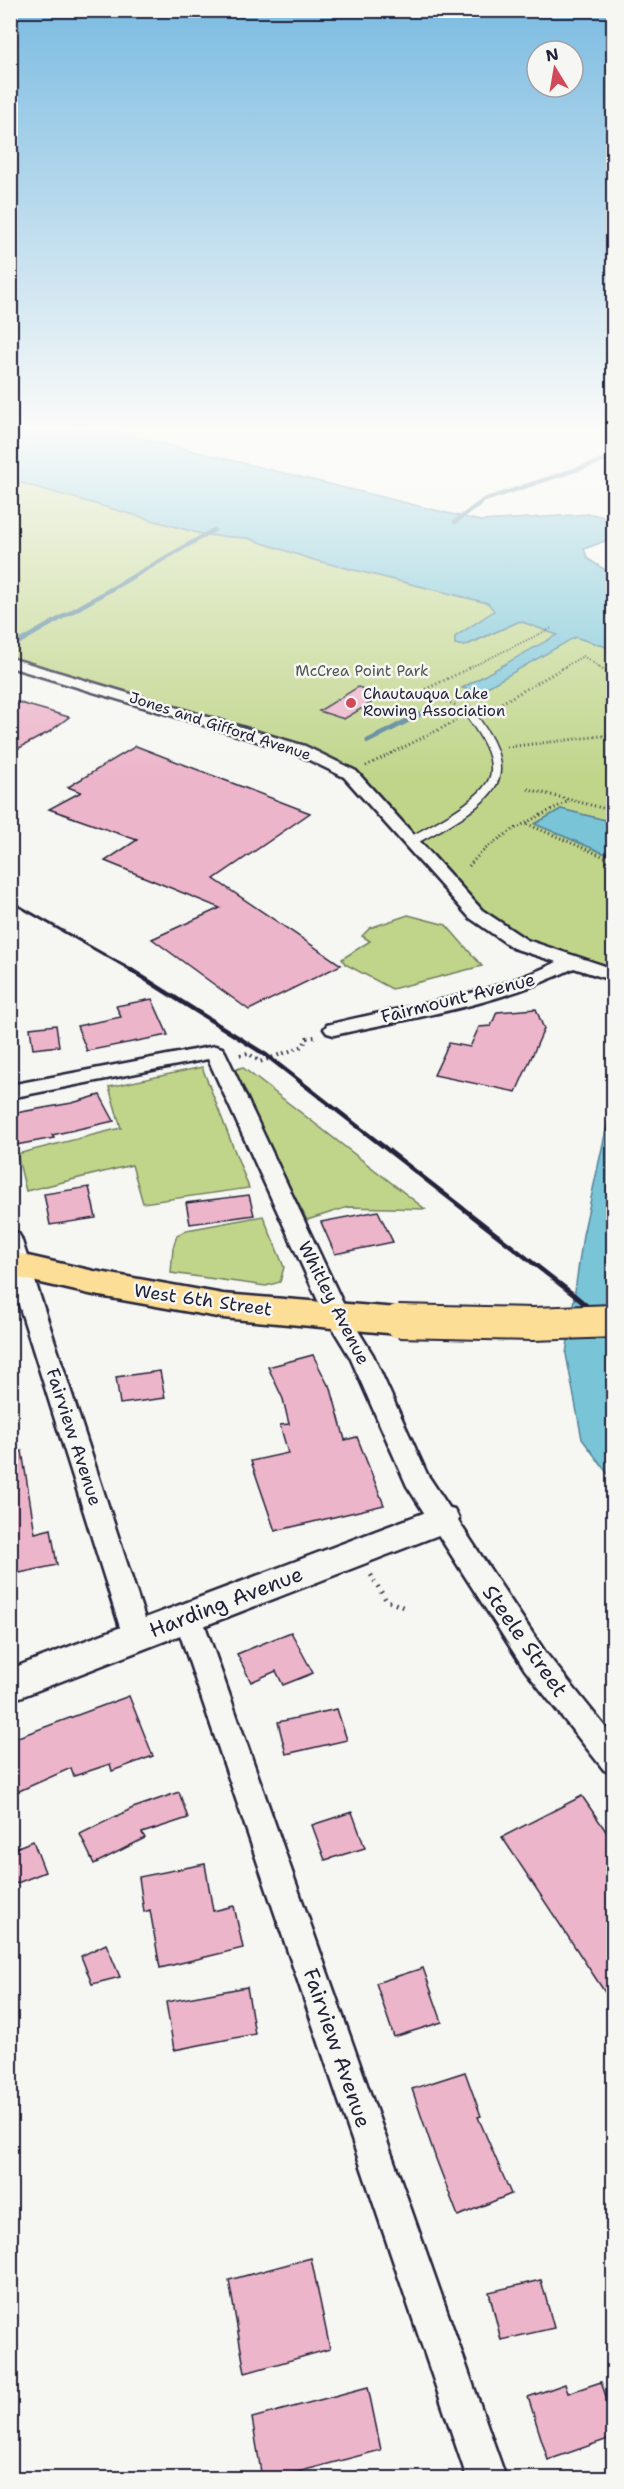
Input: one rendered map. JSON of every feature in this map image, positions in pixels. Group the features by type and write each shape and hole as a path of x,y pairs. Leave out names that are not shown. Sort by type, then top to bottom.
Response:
{"main road":[{"name":"West 6th Street","path":"13,1256 94,1283 223,1306 398,1321 532,1324 614,1321"}],"street":[{"name":"Jones and Gifford Avenue","path":"10,662 287,745 325,760 350,774 476,914 520,944 572,962"},
{"path":"572,962 614,975"},
{"name":"Fairmount Avenue","path":"326,1033 511,988 551,974 572,962"},
{"name":"Whitley Avenue","path":"10,1092 215,1052 337,1316 361,1354 416,1479 442,1519"},
{"name":"Fairview Avenue","path":"13,1256 137,1637"},
{"name":"Harding Avenue","path":"10,1685 442,1519"},
{"name":"Steele Street","path":"442,1519 535,1661 614,1761"},
{"name":"Fairview Avenue","path":"188,1617 487,2478"}],"lane":[{"path":"410,842 469,807 491,786 496,776 491,749 482,729 469,712"}],"path":[{"path":"469,712 424,690 552,628"},
{"path":"350,774 456,722 469,712 496,706 583,656 614,677"},
{"path":"524,745 610,735"},
{"path":"528,789 614,811"},
{"path":"469,866 475,856 526,823 569,801"},
{"path":"526,823 614,861"},
{"path":"260,1062 303,1046 307,1038 326,1033"},
{"path":"370,1574 386,1600 405,1608"}],"green space":[{"name":"McCrea Point Park","path":"10,547 275,547 314,560 488,603 495,611 455,637 455,644 465,646 520,621 558,635 463,688 575,637 613,649 613,822 561,809 535,824 613,857 613,975 520,944 476,914 350,774 325,760 11,664"},
{"path":"408,915 446,925 482,966 392,989 345,964 342,959 370,941 362,936 370,928"},
{"path":"202,1067 249,1188 143,1203 132,1165 26,1191 17,1154 121,1128 109,1087"},
{"path":"242,1067 425,1209 348,1207 307,1220 230,1072"},
{"path":"263,1216 284,1267 280,1282 266,1286 171,1273 173,1248 177,1235 187,1230"}],"water":[{"path":"275,547 589,547 584,549 588,559 613,575 613,649 575,637 479,692 462,688 557,635 520,621 464,646 455,644 455,637 494,611 488,603 314,560"},
{"path":"561,809 613,822 613,857 535,824"},
{"path":"613,1098 613,1481 582,1439 566,1354 583,1235"}],"building":[{"name":"Chautauqua Lake Rowing Association","path":"358,687 383,696 344,719 319,711"},
{"path":"10,700 69,717 49,732 10,753"},
{"path":"136,746 310,813 214,879 341,965 249,1010 152,939 220,908 105,861 137,840 49,809 81,792 68,787"},
{"path":"152,999 168,1035 87,1051 77,1026 121,1017 116,1006"},
{"path":"536,1009 544,1029 516,1092 434,1075 449,1043 470,1047 479,1027 491,1026 497,1012"},
{"path":"56,1025 59,1046 33,1049 30,1028"},
{"path":"100,1095 114,1121 52,1135 54,1138 10,1146 10,1114 72,1103"},
{"path":"89,1187 96,1218 50,1225 44,1194"},
{"path":"249,1195 254,1215 190,1224 186,1203"},
{"path":"378,1211 393,1242 335,1254 321,1222"},
{"path":"313,1355 330,1385 345,1440 357,1437 384,1505 275,1531 251,1461 288,1453 280,1425 289,1424 283,1399 268,1367"},
{"path":"160,1371 165,1398 120,1404 116,1377"},
{"path":"22,1451 35,1533 51,1529 57,1565 10,1575 10,1452"},
{"path":"291,1632 313,1673 283,1685 276,1671 251,1682 237,1654"},
{"path":"129,1696 153,1756 112,1771 110,1764 74,1776 71,1768 10,1795 10,1740"},
{"path":"337,1709 347,1740 286,1754 278,1722"},
{"path":"179,1792 188,1818 142,1833 145,1838 94,1864 80,1834 133,1808"},
{"path":"582,1796 614,1843 614,2006 502,1837"},
{"path":"352,1812 365,1848 325,1860 312,1825"},
{"path":"33,1841 45,1872 10,1886 10,1850"},
{"path":"205,1864 213,1911 234,1906 243,1948 160,1968 150,1910 144,1912 139,1877"},
{"path":"106,1944 120,1977 92,1984 81,1956"},
{"path":"423,1968 442,2022 394,2037 376,1983"},
{"path":"247,1987 255,2034 174,2050 166,2002"},
{"path":"465,2072 481,2116 478,2117 511,2194 458,2216 412,2089"},
{"path":"311,2258 330,2349 245,2373 229,2280"},
{"path":"541,2280 554,2328 501,2340 489,2292"},
{"path":"601,2382 614,2419 614,2437 548,2460 528,2397 565,2384 568,2393"},
{"path":"368,2387 381,2450 275,2478 262,2478 252,2418"}],"waterway":[{"path":"12,646 184,547"},
{"path":"368,741 426,711"}],"railway":[{"path":"10,901 133,971"},
{"path":"131,970 266,1055 574,1295 614,1329"}],"place":[{"name":"Chautauqua Lake Rowing Association","path":"351,703"}]}
